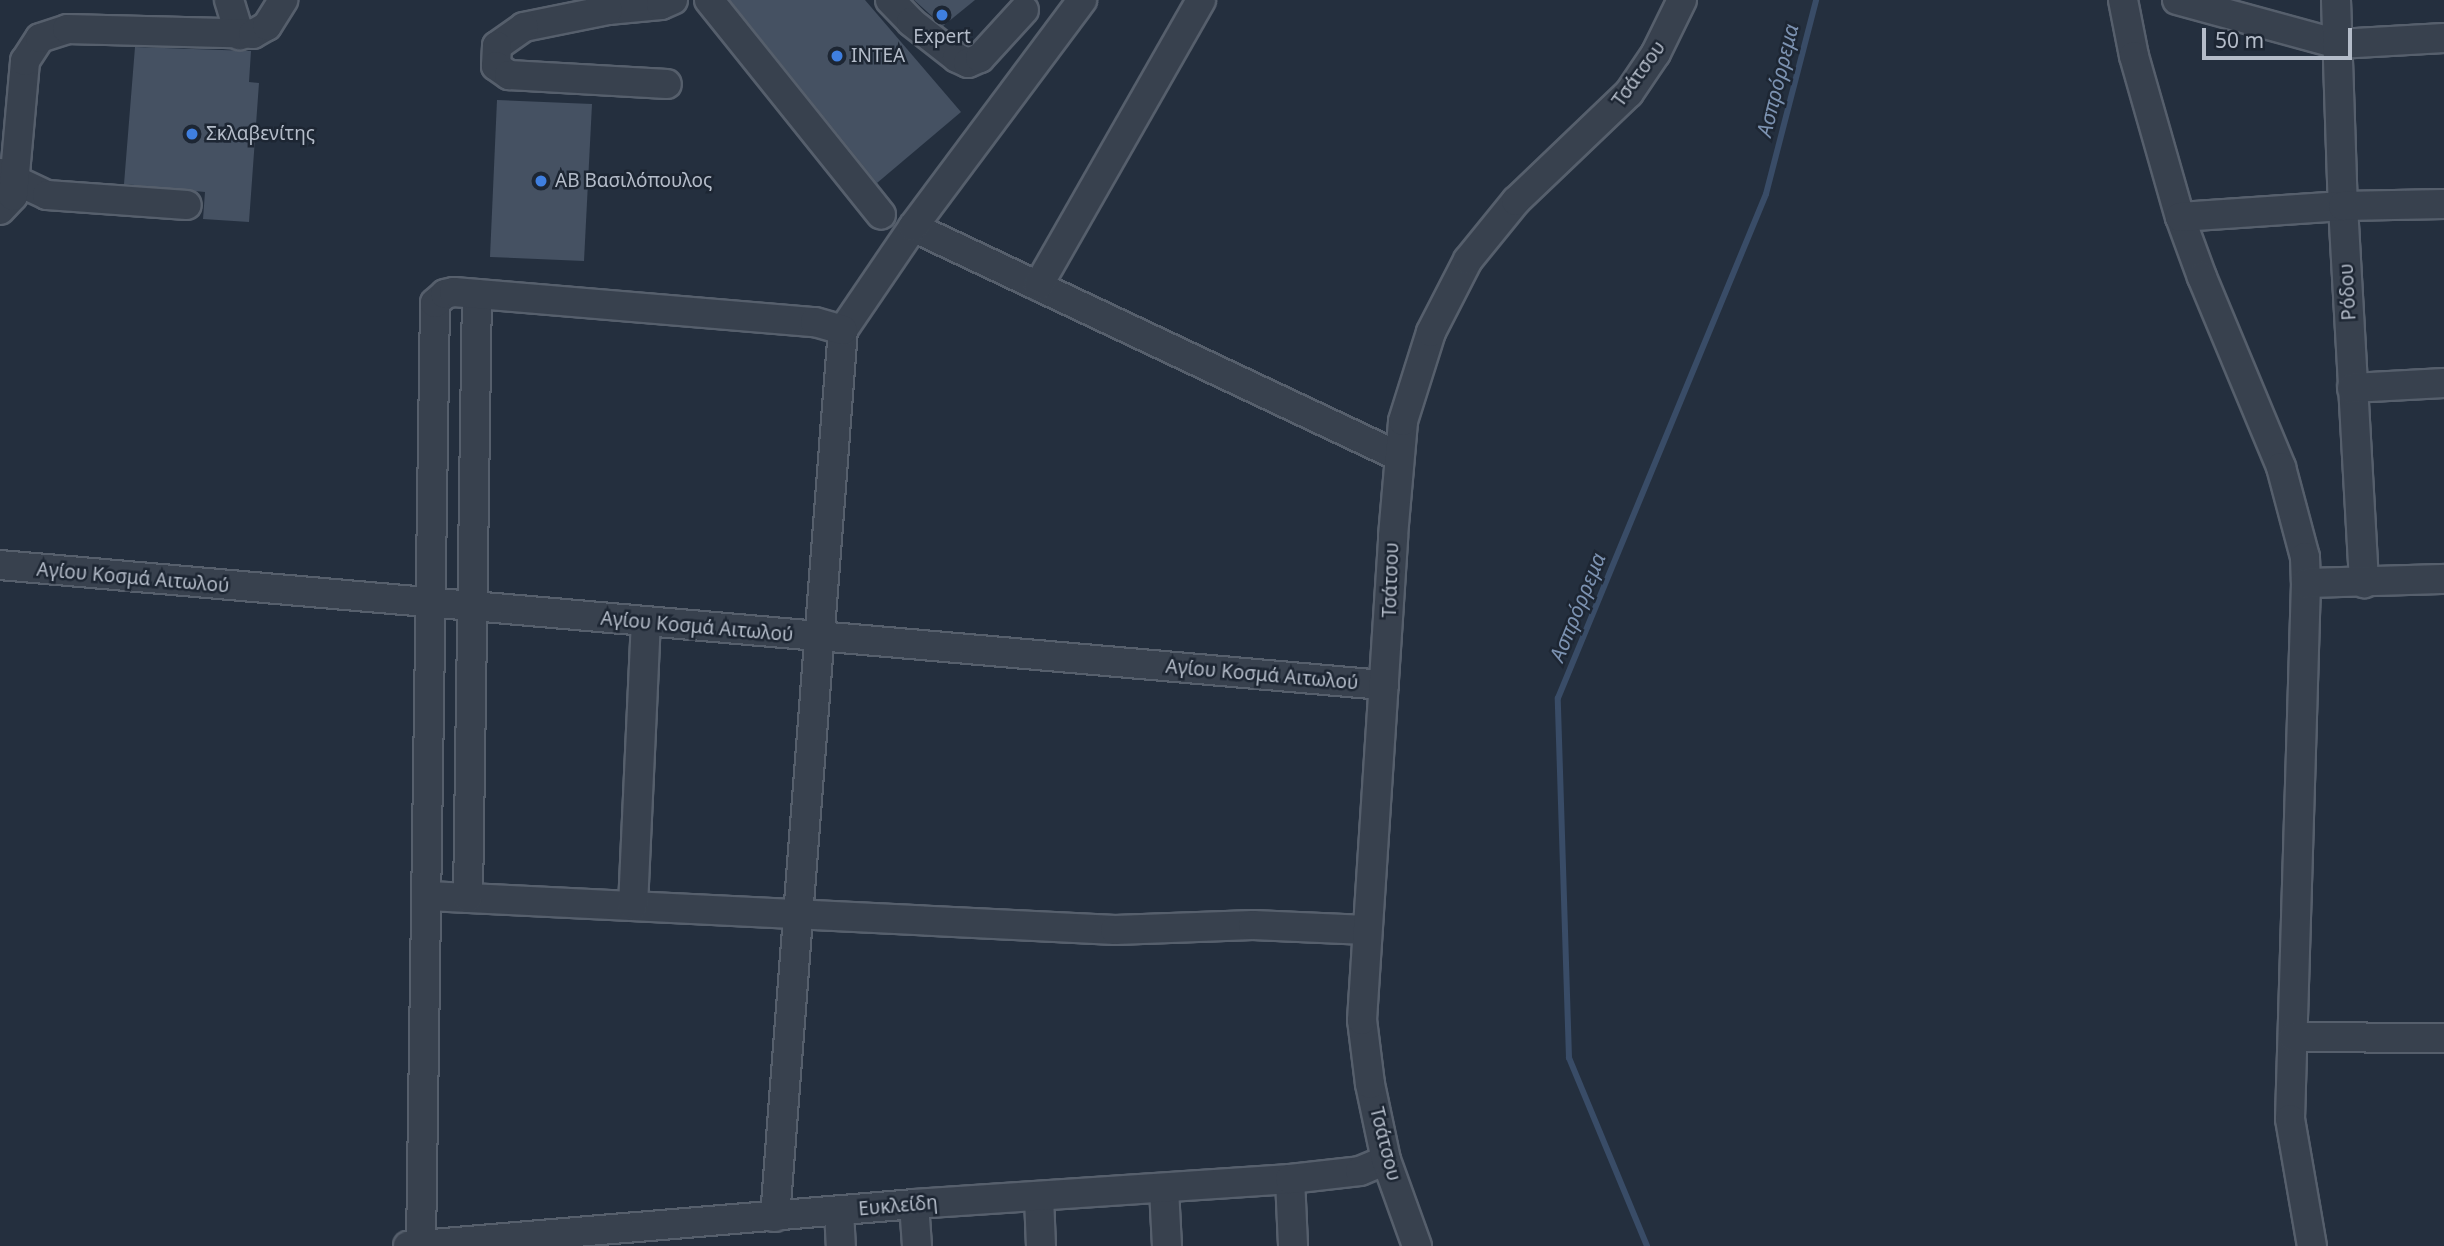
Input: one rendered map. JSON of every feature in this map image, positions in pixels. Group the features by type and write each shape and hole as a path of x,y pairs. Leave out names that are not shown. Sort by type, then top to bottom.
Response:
{"street":[{"path":"229,0 240,35"},
{"path":"0,210 12,198 8,169 25,61 34,43 46,34 67,29 136,29 253,34 267,26 284,0"},
{"path":"667,84 509,75 496,66 497,46 524,27 606,5 661,5 673,0"},
{"path":"709,0 881,215"},
{"path":"890,0 911,22 963,62 968,63 980,58 1024,10"},
{"path":"775,1217 817,638 843,330 913,227 1082,0"},
{"path":"1038,286 1201,0"},
{"name":"Τσάτσου","path":"1417,1246 1386,1160 1370,1084 1362,1020 1398,456 1403,421 1419,361 1440,312 1468,260 1516,201 1629,93 1656,53 1682,0"},
{"path":"2123,0 2134,56 2180,217 2281,467 2302,546 2306,583 2290,1119 2312,1246"},
{"path":"2177,0 2338,44 2444,38"},
{"name":"Ρόδου","path":"2336,0 2343,206 2364,583"},
{"path":"8,169 47,195 187,205"},
{"path":"2180,217 2343,206 2444,204"},
{"path":"913,227 1398,456"},
{"path":"421,1245 435,306 438,299 449,293 477,294 815,322 843,330"},
{"path":"468,898 477,294"},
{"path":"2352,387 2444,383"},
{"name":"Αγίου Κοσμά Αιτωλού","path":"4,568 1384,685"},
{"path":"2306,583 2444,579"},
{"path":"632,906 646,623"},
{"path":"428,896 1115,930 1253,925 1367,930"},
{"path":"2293,1037 2444,1038"},
{"name":"Ευκλείδη","path":"408,1246 697,1235 775,1217 914,1204 1290,1179 1360,1171 1386,1160"},
{"path":"1290,1179 1293,1246"},
{"path":"1164,1189 1167,1246"},
{"path":"1040,1197 1041,1246"},
{"path":"914,1204 916,1246"},
{"path":"839,1211 841,1246"}],"building":[{"name":"INTEA","path":"730,0 865,0 961,112 877,183"},
{"name":"Expert","path":"914,0 975,0 943,26"},
{"name":"Σκλαβενίτης","path":"135,47 251,51 249,82 259,83 249,222 203,219 205,192 124,184"},
{"name":"ΑΒ Βασιλόπουλος","path":"497,100 592,104 584,261 490,257"}],"waterway":[{"name":"Ασπρόρρεμα","path":"1647,1246 1569,1058 1558,698 1766,194 1816,0"}],"place":[{"name":"Expert","path":"942,15"},
{"name":"INTEA","path":"837,56"},
{"name":"Σκλαβενίτης","path":"192,134"},
{"name":"ΑΒ Βασιλόπουλος","path":"541,181"}]}
